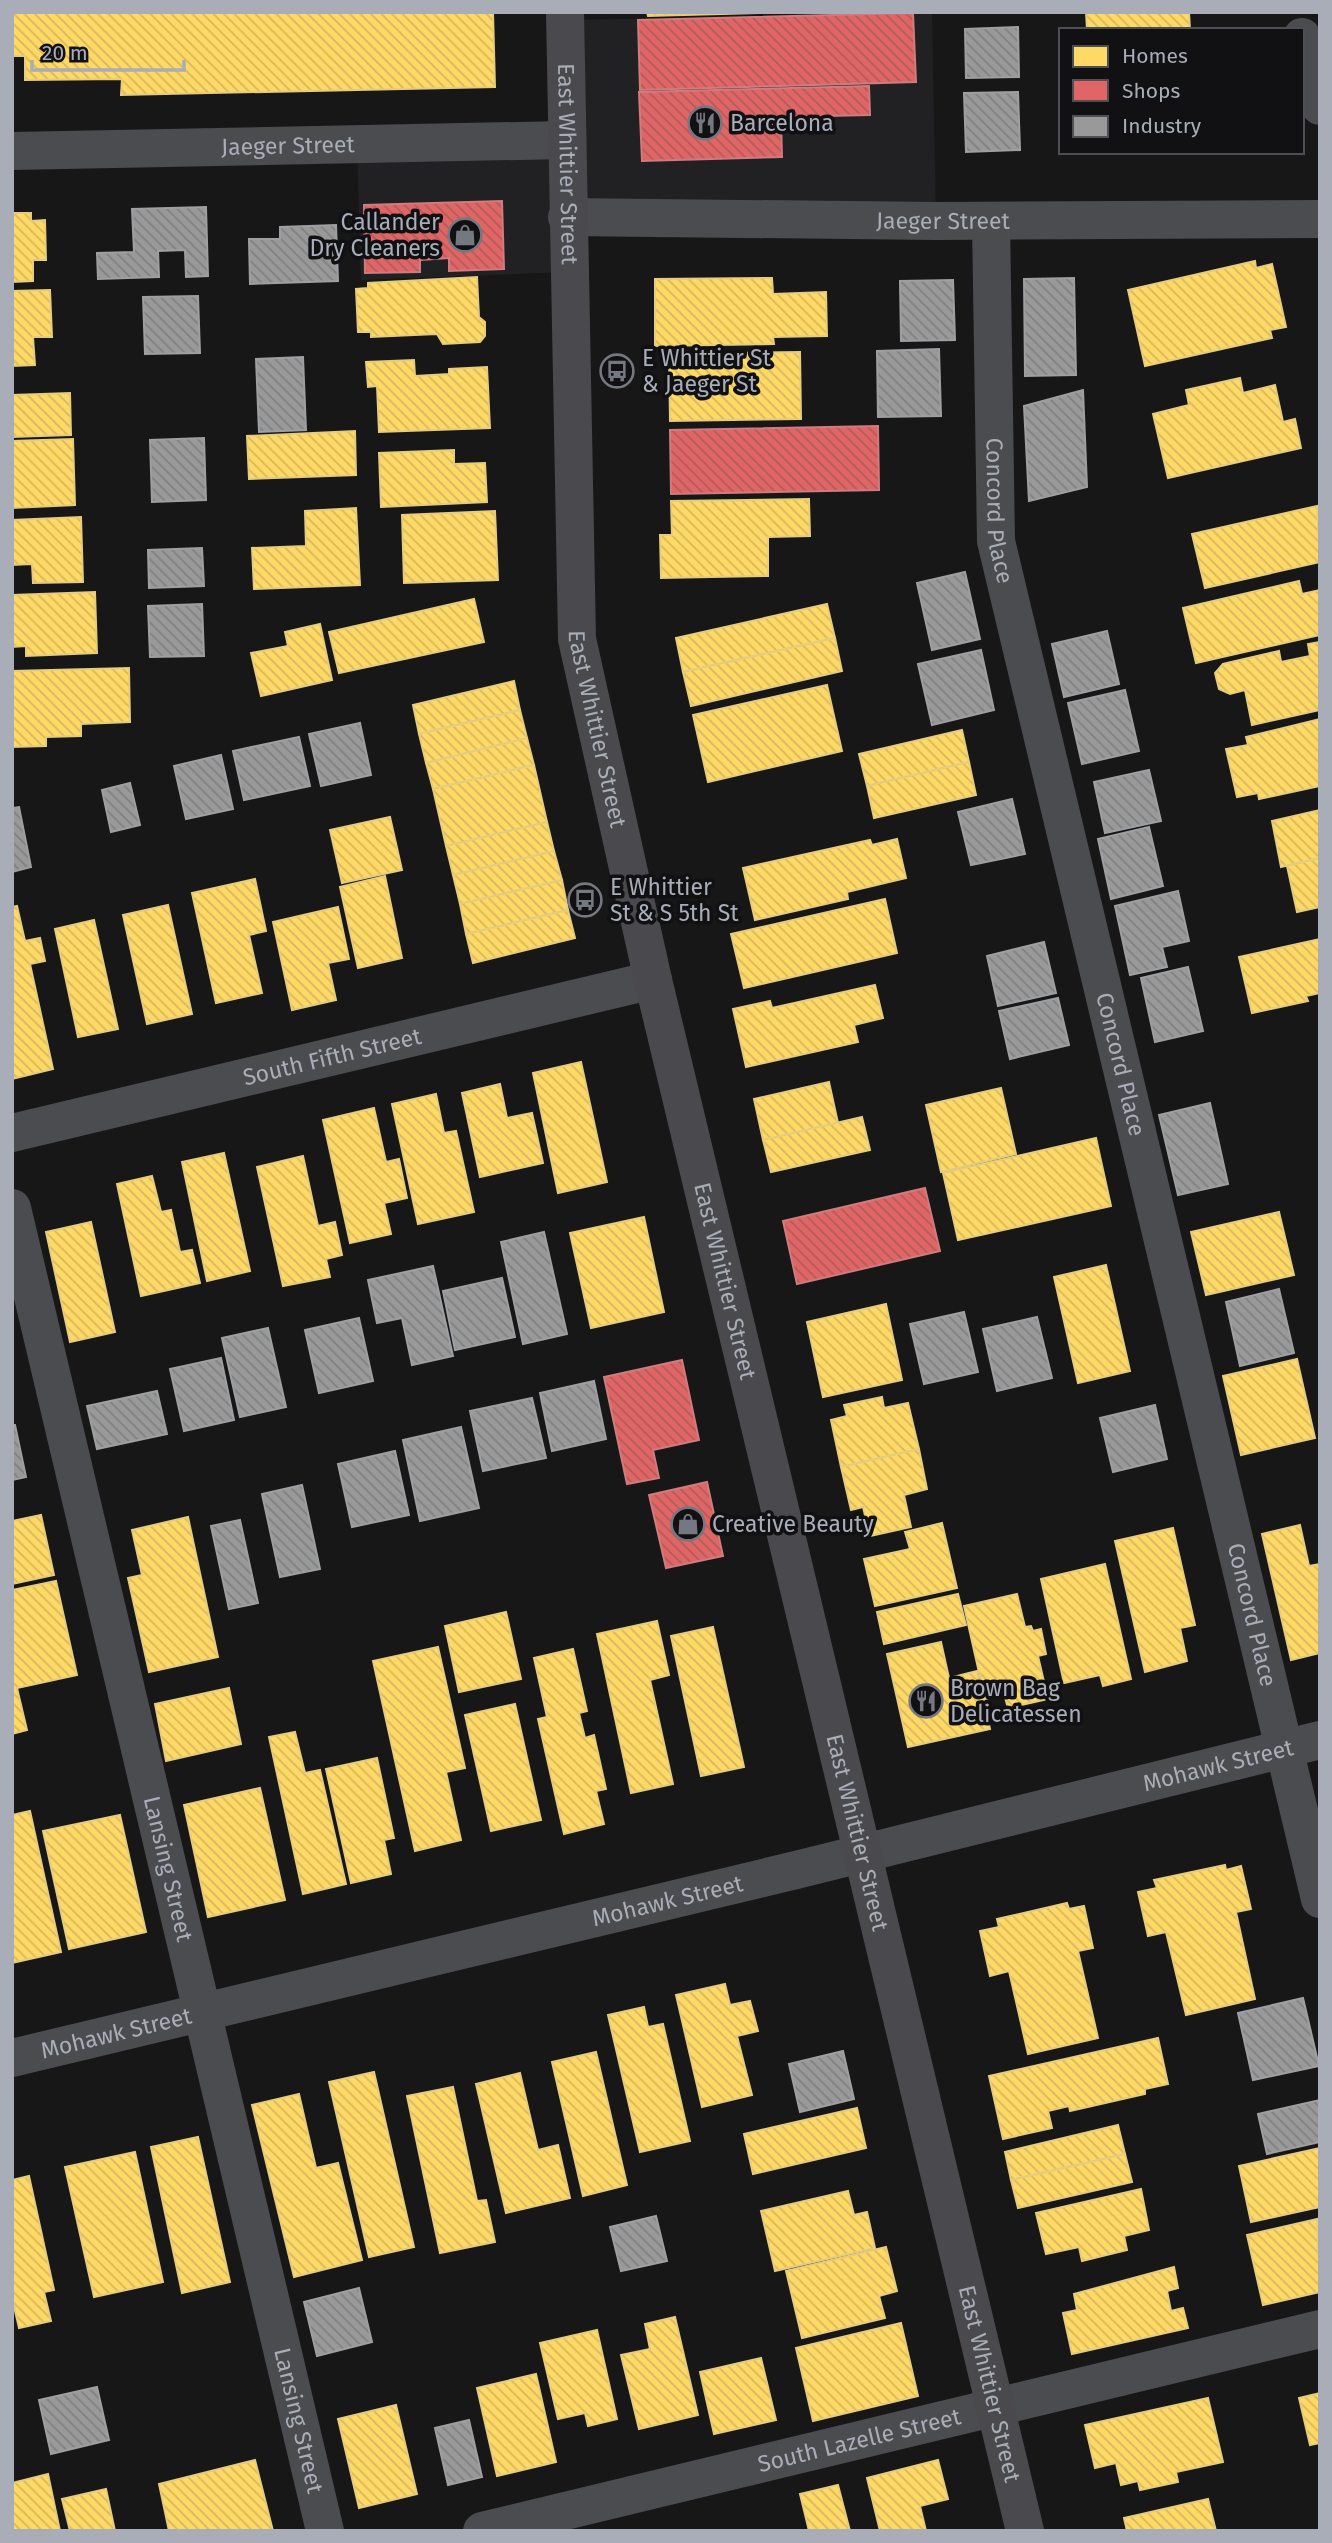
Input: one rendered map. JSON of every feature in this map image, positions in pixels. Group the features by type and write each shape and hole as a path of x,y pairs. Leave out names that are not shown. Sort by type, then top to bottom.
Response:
{"street":[{"name":"East Whittier Street","path":"565,12 577,639 653,981 1025,2531"},
{"path":"1304,45 1320,106"},
{"name":"Jaeger Street","path":"12,151 566,140"},
{"name":"Jaeger Street","path":"567,217 990,221 1320,219"},
{"name":"Concord Place","path":"990,221 996,541 1320,1899"},
{"name":"South Fifth Street","path":"12,1133 653,981"},
{"name":"Lansing Street","path":"12,1208 325,2531"},
{"name":"Mohawk Street","path":"12,2058 863,1854 1320,1740"},
{"name":"South Lazelle Street","path":"482,2531 1320,2329"}],"shaded area":[{"path":"932,13 936,221 568,217 568,272 361,280 357,144 566,140 565,20"}],"building: Homes":[{"path":"12,12 493,12 495,87 121,95 122,79 25,80 25,56 12,56"},
{"path":"647,12 758,12 758,13 648,16"},
{"path":"1086,12 1189,12 1190,28 1087,28"},
{"path":"12,213 31,213 31,221 45,220 46,260 33,260 33,281 12,282"},
{"path":"1255,261 1256,268 1272,264 1286,327 1270,330 1272,338 1145,366 1128,290"},
{"path":"477,277 479,317 485,322 485,336 480,342 443,344 437,334 371,337 371,332 358,332 356,289 368,288 368,283"},
{"path":"772,278 773,294 826,292 827,336 773,337 774,344 655,346 655,279"},
{"path":"50,290 52,337 33,337 35,365 12,366 12,291"},
{"path":"800,352 801,419 670,421 669,354"},
{"path":"414,360 415,376 449,374 449,369 487,367 490,428 379,432 377,386 368,387 366,362"},
{"path":"1240,378 1243,393 1275,385 1283,422 1295,419 1301,448 1168,478 1153,414 1189,405 1186,390"},
{"path":"70,393 71,435 12,437 12,395"},
{"path":"355,431 356,475 249,479 247,436"},
{"path":"73,439 75,505 12,508 12,441"},
{"path":"454,450 454,464 485,463 487,502 381,507 379,453"},
{"path":"809,499 810,536 768,537 768,576 661,578 660,535 672,535 671,501"},
{"path":"1317,506 1320,562 1205,588 1192,534"},
{"path":"356,508 360,585 254,589 252,548 306,546 305,511"},
{"path":"495,511 498,580 404,583 402,515"},
{"path":"81,517 83,582 33,583 32,564 12,565 12,520"},
{"path":"1299,581 1302,594 1320,590 1320,635 1196,663 1183,608"},
{"path":"95,592 97,653 26,656 26,646 12,647 12,595"},
{"path":"474,599 484,642 339,673 329,632"},
{"path":"827,604 835,638 683,672 676,638"},
{"path":"320,624 332,680 261,696 251,653 288,646 285,632"},
{"path":"835,638 842,671 691,706 683,672"},
{"path":"1320,642 1320,710 1252,725 1245,690 1230,694 1219,689 1215,673 1223,664 1279,651 1281,662 1310,656 1308,644"},
{"path":"129,668 130,722 81,724 81,736 46,737 46,746 12,747 12,671"},
{"path":"514,681 520,710 419,734 413,705"},
{"path":"827,685 842,751 708,782 693,715"},
{"path":"520,710 527,738 426,763 419,734"},
{"path":"1320,719 1320,786 1259,799 1258,793 1237,797 1226,749 1248,745 1246,737"},
{"path":"962,730 969,762 867,786 859,754"},
{"path":"527,738 534,765 433,789 426,763"},
{"path":"969,762 976,795 874,818 867,786"},
{"path":"534,765 547,822 446,846 433,789"},
{"path":"1320,810 1320,858 1281,867 1272,821"},
{"path":"390,817 402,870 342,883 330,830"},
{"path":"547,822 554,851 453,875 446,846"},
{"path":"897,839 906,878 847,892 848,899 755,920 743,868 870,840 872,845"},
{"path":"554,851 562,880 460,904 453,875"},
{"path":"1320,858 1320,907 1297,912 1287,866"},
{"path":"385,876 402,958 358,968 340,887"},
{"path":"255,879 266,931 249,935 262,993 216,1003 192,893"},
{"path":"562,880 568,910 466,934 460,904"},
{"path":"885,899 897,953 744,988 731,934"},
{"path":"168,905 192,1014 147,1024 123,915"},
{"path":"17,906 25,941 40,938 45,961 30,964 53,1069 12,1079 12,907"},
{"path":"338,907 349,959 328,963 336,1000 292,1010 273,922"},
{"path":"568,910 575,938 473,963 466,934"},
{"path":"94,920 118,1029 78,1037 55,929"},
{"path":"1320,939 1320,993 1306,996 1308,1001 1252,1013 1239,957"},
{"path":"875,985 883,1018 854,1025 858,1042 746,1067 733,1009 770,1001 772,1008"},
{"path":"581,1062 607,1182 558,1193 533,1073"},
{"path":"829,1082 838,1123 763,1140 754,1099"},
{"path":"500,1084 507,1118 532,1113 543,1163 480,1177 462,1093"},
{"path":"1001,1088 1016,1154 941,1172 926,1105"},
{"path":"436,1094 444,1133 456,1131 474,1212 418,1224 392,1104"},
{"path":"374,1108 386,1162 399,1159 407,1198 384,1203 391,1234 350,1243 323,1120"},
{"path":"862,1117 870,1150 771,1172 763,1140"},
{"path":"1096,1138 1111,1206 958,1240 943,1173"},
{"path":"224,1153 250,1271 207,1281 182,1162"},
{"path":"303,1156 318,1226 335,1222 342,1255 326,1259 330,1277 283,1286 257,1167"},
{"path":"152,1176 161,1212 171,1210 180,1252 192,1250 200,1283 141,1296 117,1184"},
{"path":"1279,1212 1294,1275 1206,1295 1191,1232"},
{"path":"644,1217 664,1312 591,1328 570,1233"},
{"path":"91,1222 115,1332 70,1342 46,1232"},
{"path":"1106,1265 1130,1371 1078,1383 1054,1277"},
{"path":"886,1304 902,1380 823,1397 807,1322"},
{"path":"1297,1359 1315,1438 1241,1455 1223,1376"},
{"path":"882,1397 884,1408 908,1403 919,1449 841,1467 831,1420 847,1416 844,1405"},
{"path":"919,1449 927,1489 904,1495 911,1527 870,1536 863,1507 851,1510 841,1467"},
{"path":"41,1515 54,1575 12,1584 12,1521"},
{"path":"188,1517 218,1657 149,1672 128,1578 142,1575 132,1530"},
{"path":"942,1523 957,1588 875,1606 864,1559 910,1549 905,1532"},
{"path":"1300,1525 1309,1566 1320,1564 1320,1653 1291,1660 1262,1534"},
{"path":"1173,1528 1195,1625 1180,1628 1187,1661 1145,1672 1115,1541"},
{"path":"1105,1564 1131,1679 1103,1686 1100,1675 1064,1683 1041,1579"},
{"path":"56,1581 77,1675 17,1688 27,1730 12,1734 12,1590"},
{"path":"958,1594 966,1625 884,1644 877,1612"},
{"path":"1017,1594 1025,1627 1031,1626 1033,1631 1041,1629 1046,1654 1038,1656 1048,1699 1008,1708 1004,1694 985,1699 964,1606"},
{"path":"506,1612 521,1679 459,1692 445,1626"},
{"path":"657,1621 669,1675 650,1680 673,1784 631,1793 597,1634"},
{"path":"713,1627 744,1767 701,1776 671,1636"},
{"path":"941,1642 949,1678 977,1671 990,1729 908,1747 887,1654"},
{"path":"438,1647 465,1768 446,1772 461,1840 415,1851 373,1661"},
{"path":"573,1649 587,1711 579,1713 585,1738 594,1735 606,1789 596,1791 604,1824 564,1834 538,1719 547,1717 534,1658"},
{"path":"229,1688 241,1744 166,1761 155,1704"},
{"path":"515,1704 541,1820 491,1831 465,1715"},
{"path":"295,1732 305,1773 320,1770 346,1884 303,1894 269,1737"},
{"path":"377,1758 394,1838 384,1840 391,1874 351,1883 326,1769"},
{"path":"260,1788 285,1900 208,1917 184,1805"},
{"path":"30,1811 61,1952 12,1963 12,1815"},
{"path":"120,1815 146,1932 69,1949 43,1831"},
{"path":"1225,1865 1226,1870 1241,1866 1251,1909 1236,1912 1255,1999 1186,2015 1166,1932 1148,1936 1138,1892 1157,1888 1154,1880"},
{"path":"1067,1903 1069,1909 1084,1906 1093,1948 1078,1951 1098,2038 1028,2054 1009,1971 990,1976 980,1931 999,1927 997,1919"},
{"path":"725,1984 730,2005 750,2001 758,2031 737,2036 752,2095 702,2107 676,1995"},
{"path":"644,2007 648,2027 663,2024 690,2141 640,2152 608,2015"},
{"path":"1158,2038 1168,2084 1145,2089 1145,2094 1070,2111 1069,2106 1048,2111 1052,2128 1003,2139 989,2076"},
{"path":"596,2052 627,2185 583,2196 552,2062"},
{"path":"374,2072 414,2247 369,2257 329,2082"},
{"path":"520,2073 538,2150 558,2145 570,2198 506,2213 476,2084"},
{"path":"453,2087 477,2201 486,2200 495,2242 440,2253 407,2096"},
{"path":"299,2094 316,2168 338,2163 362,2260 294,2277 252,2105"},
{"path":"857,2108 866,2148 753,2174 744,2134"},
{"path":"1118,2125 1125,2154 1011,2180 1005,2152"},
{"path":"198,2137 230,2282 182,2293 151,2147"},
{"path":"1320,2148 1320,2207 1251,2222 1239,2166"},
{"path":"135,2152 163,2282 94,2297 65,2167"},
{"path":"1125,2154 1132,2182 1018,2208 1011,2180"},
{"path":"29,2176 54,2290 44,2292 51,2321 19,2328 12,2298 12,2180"},
{"path":"1141,2189 1149,2230 1124,2236 1127,2250 1082,2261 1079,2247 1046,2254 1036,2213"},
{"path":"848,2191 854,2215 867,2212 875,2248 775,2271 761,2211"},
{"path":"1317,2219 1320,2292 1263,2305 1247,2235"},
{"path":"886,2247 897,2291 879,2296 885,2318 802,2338 786,2271"},
{"path":"1174,2267 1178,2288 1167,2291 1171,2311 1183,2308 1188,2328 1072,2354 1063,2313 1077,2310 1074,2294"},
{"path":"675,2317 698,2415 639,2429 621,2355 650,2349 645,2324"},
{"path":"901,2323 918,2396 813,2421 796,2348"},
{"path":"597,2330 617,2419 588,2426 585,2413 558,2419 540,2343"},
{"path":"761,2358 776,2420 714,2434 700,2372"},
{"path":"536,2374 556,2462 497,2476 477,2388"},
{"path":"1320,2393 1320,2443 1310,2445 1299,2398"},
{"path":"1208,2398 1223,2462 1176,2472 1178,2482 1140,2490 1138,2481 1121,2485 1116,2463 1095,2468 1085,2425"},
{"path":"396,2405 417,2494 359,2508 338,2419"},
{"path":"255,2460 273,2531 169,2531 159,2484"},
{"path":"938,2460 948,2499 920,2506 926,2531 880,2531 867,2478"},
{"path":"48,2474 60,2531 12,2531 12,2483"},
{"path":"838,2485 850,2531 809,2531 800,2494"},
{"path":"106,2489 115,2531 70,2531 62,2499"},
{"path":"1208,2499 1216,2531 1127,2531 1124,2518"}],"building: Shops":[{"path":"913,13 916,82 640,90 638,20"},
{"path":"869,86 870,115 781,117 782,157 642,161 639,92"},
{"path":"502,201 504,269 449,271 449,258 420,260 420,272 365,273 364,205"},
{"path":"878,426 879,490 671,494 670,430"},
{"path":"925,1188 940,1251 797,1284 783,1221"},
{"path":"682,1360 699,1440 653,1450 659,1478 627,1484 604,1377"},
{"path":"707,1482 723,1556 666,1568 649,1495"}],"building: Industry":[{"path":"1018,27 1019,77 966,78 965,29"},
{"path":"1018,92 1020,150 966,152 964,93"},
{"path":"206,207 208,276 186,277 185,250 158,251 159,277 98,279 97,253 134,252 132,209"},
{"path":"336,225 338,281 250,284 249,239 280,239 280,227"},
{"path":"1074,278 1076,375 1025,376 1024,279"},
{"path":"953,280 955,340 901,341 900,281"},
{"path":"198,296 200,353 145,354 143,297"},
{"path":"939,349 941,416 878,417 877,351"},
{"path":"303,357 306,430 259,432 256,359"},
{"path":"1083,390 1087,487 1029,501 1024,406"},
{"path":"204,438 206,500 152,502 150,440"},
{"path":"202,548 204,586 149,588 148,550"},
{"path":"965,572 980,639 932,650 917,583"},
{"path":"202,604 204,656 150,657 148,606"},
{"path":"1107,631 1119,684 1064,697 1052,644"},
{"path":"981,650 994,710 932,725 918,664"},
{"path":"1125,690 1139,751 1082,764 1068,703"},
{"path":"360,723 371,775 321,786 309,734"},
{"path":"299,737 310,786 244,800 233,751"},
{"path":"221,755 233,809 186,819 174,766"},
{"path":"1149,770 1161,821 1105,833 1094,782"},
{"path":"130,783 140,825 111,832 102,790"},
{"path":"1012,799 1025,854 971,865 958,812"},
{"path":"19,807 31,867 12,872 12,808"},
{"path":"1149,827 1163,886 1111,899 1098,839"},
{"path":"1178,891 1189,941 1162,947 1167,967 1130,975 1115,906"},
{"path":"1044,942 1056,993 998,1006 987,956"},
{"path":"1188,967 1203,1031 1155,1042 1141,978"},
{"path":"1058,998 1069,1045 1010,1059 999,1011"},
{"path":"1210,1103 1228,1184 1178,1195 1159,1115"},
{"path":"544,1232 567,1334 523,1344 501,1242"},
{"path":"433,1266 453,1356 412,1365 402,1318 377,1323 368,1280"},
{"path":"502,1278 515,1337 455,1350 443,1291"},
{"path":"1279,1289 1294,1353 1240,1366 1226,1302"},
{"path":"964,1312 978,1372 924,1384 910,1324"},
{"path":"1037,1317 1052,1378 997,1391 983,1329"},
{"path":"359,1318 373,1381 319,1393 305,1330"},
{"path":"268,1328 286,1407 240,1417 222,1338"},
{"path":"221,1358 234,1420 184,1431 170,1369"},
{"path":"594,1381 606,1439 552,1451 540,1393"},
{"path":"157,1391 167,1434 97,1449 87,1406"},
{"path":"532,1398 546,1458 483,1471 470,1411"},
{"path":"1155,1405 1167,1459 1113,1472 1100,1418"},
{"path":"12,1425 15,1425 26,1477 12,1480"},
{"path":"461,1427 479,1508 420,1521 403,1440"},
{"path":"395,1451 409,1515 352,1527 338,1464"},
{"path":"302,1485 320,1569 280,1577 262,1494"},
{"path":"240,1520 258,1603 229,1609 211,1526"},
{"path":"1303,1998 1319,2066 1253,2080 1238,2013"},
{"path":"843,2051 854,2099 800,2112 789,2064"},
{"path":"1320,2100 1320,2142 1267,2154 1258,2114"},
{"path":"656,2216 667,2261 621,2271 610,2227"},
{"path":"359,2288 372,2342 317,2356 304,2302"},
{"path":"97,2387 109,2440 51,2454 39,2400"},
{"path":"469,2420 482,2477 448,2485 435,2428"}],"place":[{"name":"Barcelona","path":"705,123"},
{"name":"Callander Dry Cleaners","path":"465,235"},
{"name":"E Whittier St & Jaeger St","path":"617,371"},
{"name":"E Whittier St & S 5th St","path":"585,900"},
{"name":"Creative Beauty","path":"688,1524"},
{"name":"Brown Bag Delicatessen","path":"926,1701"}]}
